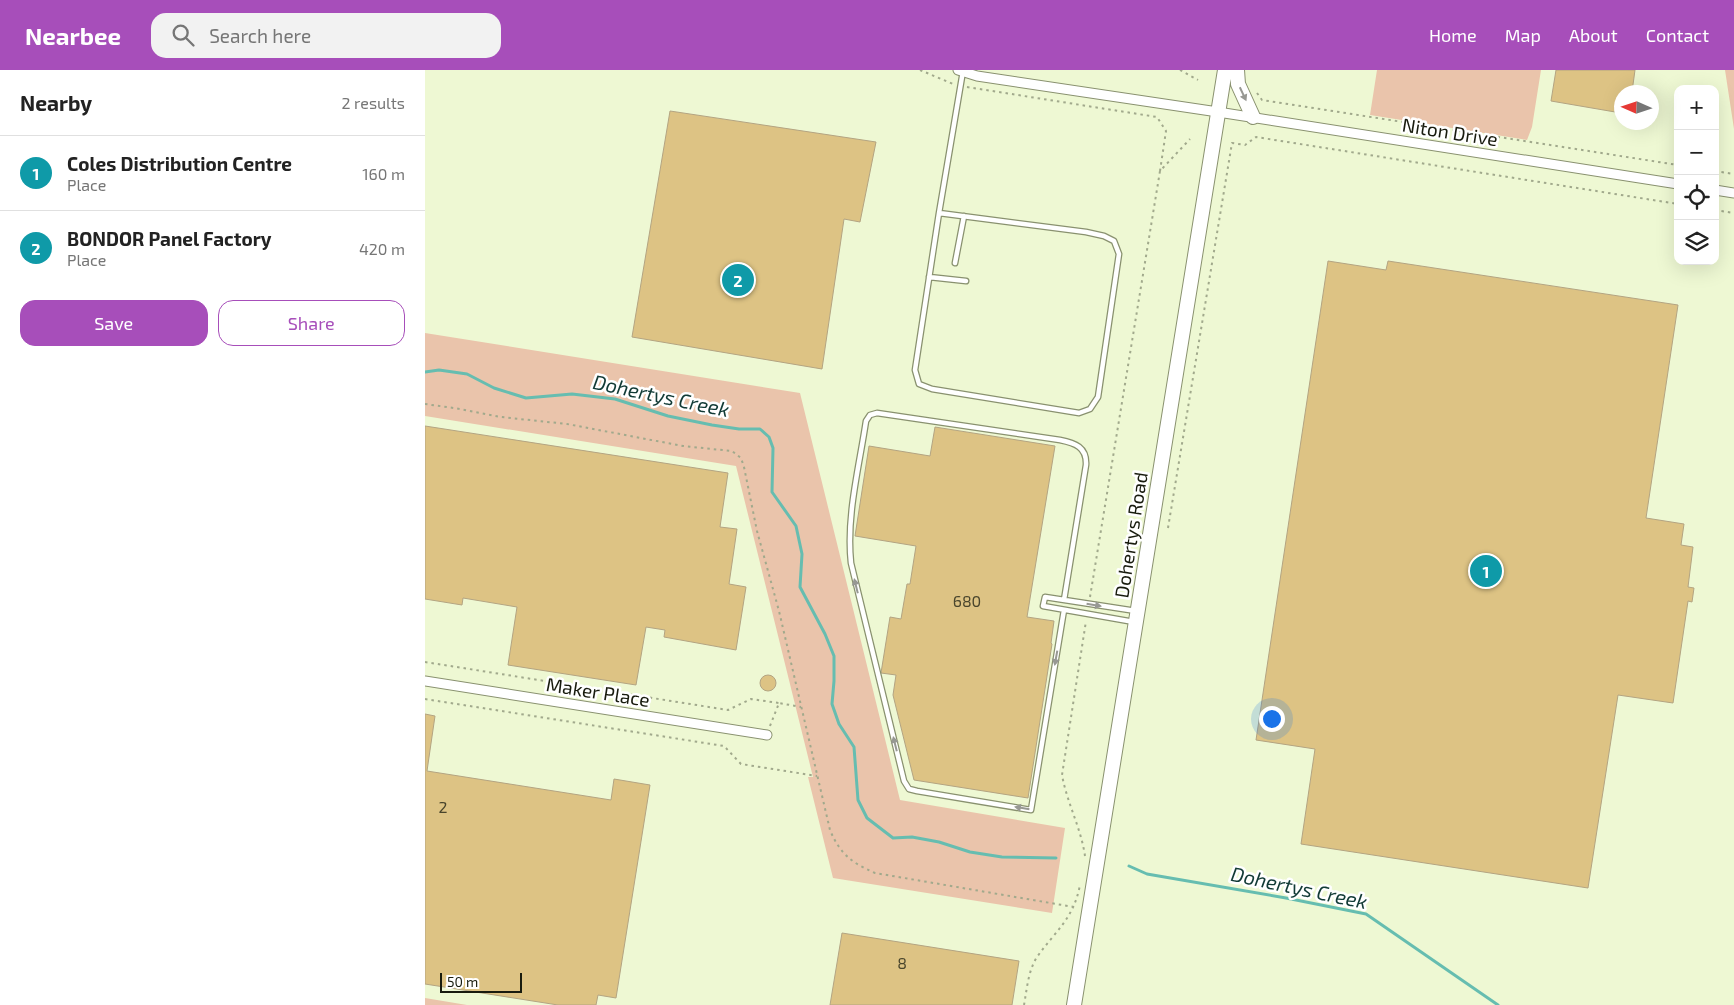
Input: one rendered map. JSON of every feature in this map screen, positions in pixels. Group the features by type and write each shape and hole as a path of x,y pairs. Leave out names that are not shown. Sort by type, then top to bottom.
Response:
{"main road":[{"name":"Dohertys Road","path":"1074,1005 1225,70"},
{"path":"1237,70 1238,84 1253,118"}],"street":[{"name":"Niton Drive","path":"961,71 977,76 1674,183"},
{"path":"1719,191 1734,193"},
{"name":"Maker Place","path":"425,681 767,735"}],"lane":[{"path":"939,213 1086,232 1104,236 1114,241 1119,254 1119,266 1098,397 1090,409 1079,413 932,389 919,384 915,370 939,213 960,86 961,71"},
{"path":"955,263 964,216"},
{"path":"929,277 966,281"},
{"path":"1064,600 1086,465 1085,455 1081,447 1072,442 877,413 870,415 867,421 849,532 851,564 904,781 909,789 1031,810 1064,610"},
{"path":"1045,597 1089,604 1137,617 1087,614 1043,606 1045,597"}],"path":[{"path":"920,70 960,86 1157,117 1166,131 1089,604"},
{"path":"1180,70 1198,80"},
{"path":"1252,88 1262,100 1674,164"},
{"path":"1169,528 1232,143 1245,145 1255,137 1674,203"},
{"path":"1160,172 1190,139"},
{"path":"1719,172 1734,174"},
{"path":"1719,211 1734,213"},
{"path":"425,404 501,417 567,424 683,446 732,451 741,458 744,467 757,531 779,611 830,830 836,844 847,857 859,866 875,873 1074,907"},
{"path":"1084,863 1083,843 1061,775 1087,614"},
{"path":"425,662 728,710 751,699 801,707"},
{"path":"425,698 724,746 741,764 817,776"},
{"path":"767,735 779,703"},
{"path":"1024,1005 1030,972 1036,958 1071,914 1081,878"}],"shaded area":[{"path":"1377,70 1541,70 1532,127 1527,140 1370,115"},
{"path":"1725,70 1734,70 1734,129"},
{"path":"425,333 800,393 900,800 1065,828 1052,913 833,878 808,777 813,777 736,466 425,416"},
{"path":"425,998 467,1005 425,1005"}],"building":[{"path":"1556,70 1635,70 1633,85 1614,85 1614,112 1551,101"},
{"path":"670,111 876,142 860,222 844,219 822,369 632,337"},
{"path":"1328,261 1386,270 1388,261 1678,305 1646,518 1684,524 1681,545 1693,547 1688,587 1694,588 1692,602 1688,601 1673,703 1618,695 1588,888 1301,844 1315,749 1256,740"},
{"path":"425,426 728,473 720,527 737,529 729,584 746,587 736,650 664,637 665,630 646,627 636,685 508,665 517,607 463,598 462,605 425,599"},
{"path":"935,427 1055,446 1027,617 1054,621 1028,798 914,780 893,695 896,675 881,673 890,617 901,619 907,584 910,584 916,546 855,536 869,446 930,456"},
{"path":"765,675 771,675 776,680 774,689 765,691 760,686 760,680"},
{"path":"425,714 435,716 427,771 611,800 614,779 650,785 616,998 598,995 596,1005 558,1005 425,984"},
{"path":"842,933 1019,961 1012,1005 830,1005"}],"waterway":[{"name":"Dohertys Creek","path":"425,372 439,370 467,374 494,388 526,398 572,394 615,399 668,416 739,429 760,429 769,437 773,448 772,492 796,526 802,554 800,587 825,634 834,656 832,704 839,724 854,747 858,800 867,818 893,838 912,837 939,842 970,852 1002,857 1056,858"},
{"name":"Dohertys Creek","path":"1129,866 1147,874 1366,914 1498,1005"}],"place":[{"name":"BONDOR Panel Factory","path":"738,280"},
{"name":"Coles Distribution Centre","path":"1486,571"}]}
